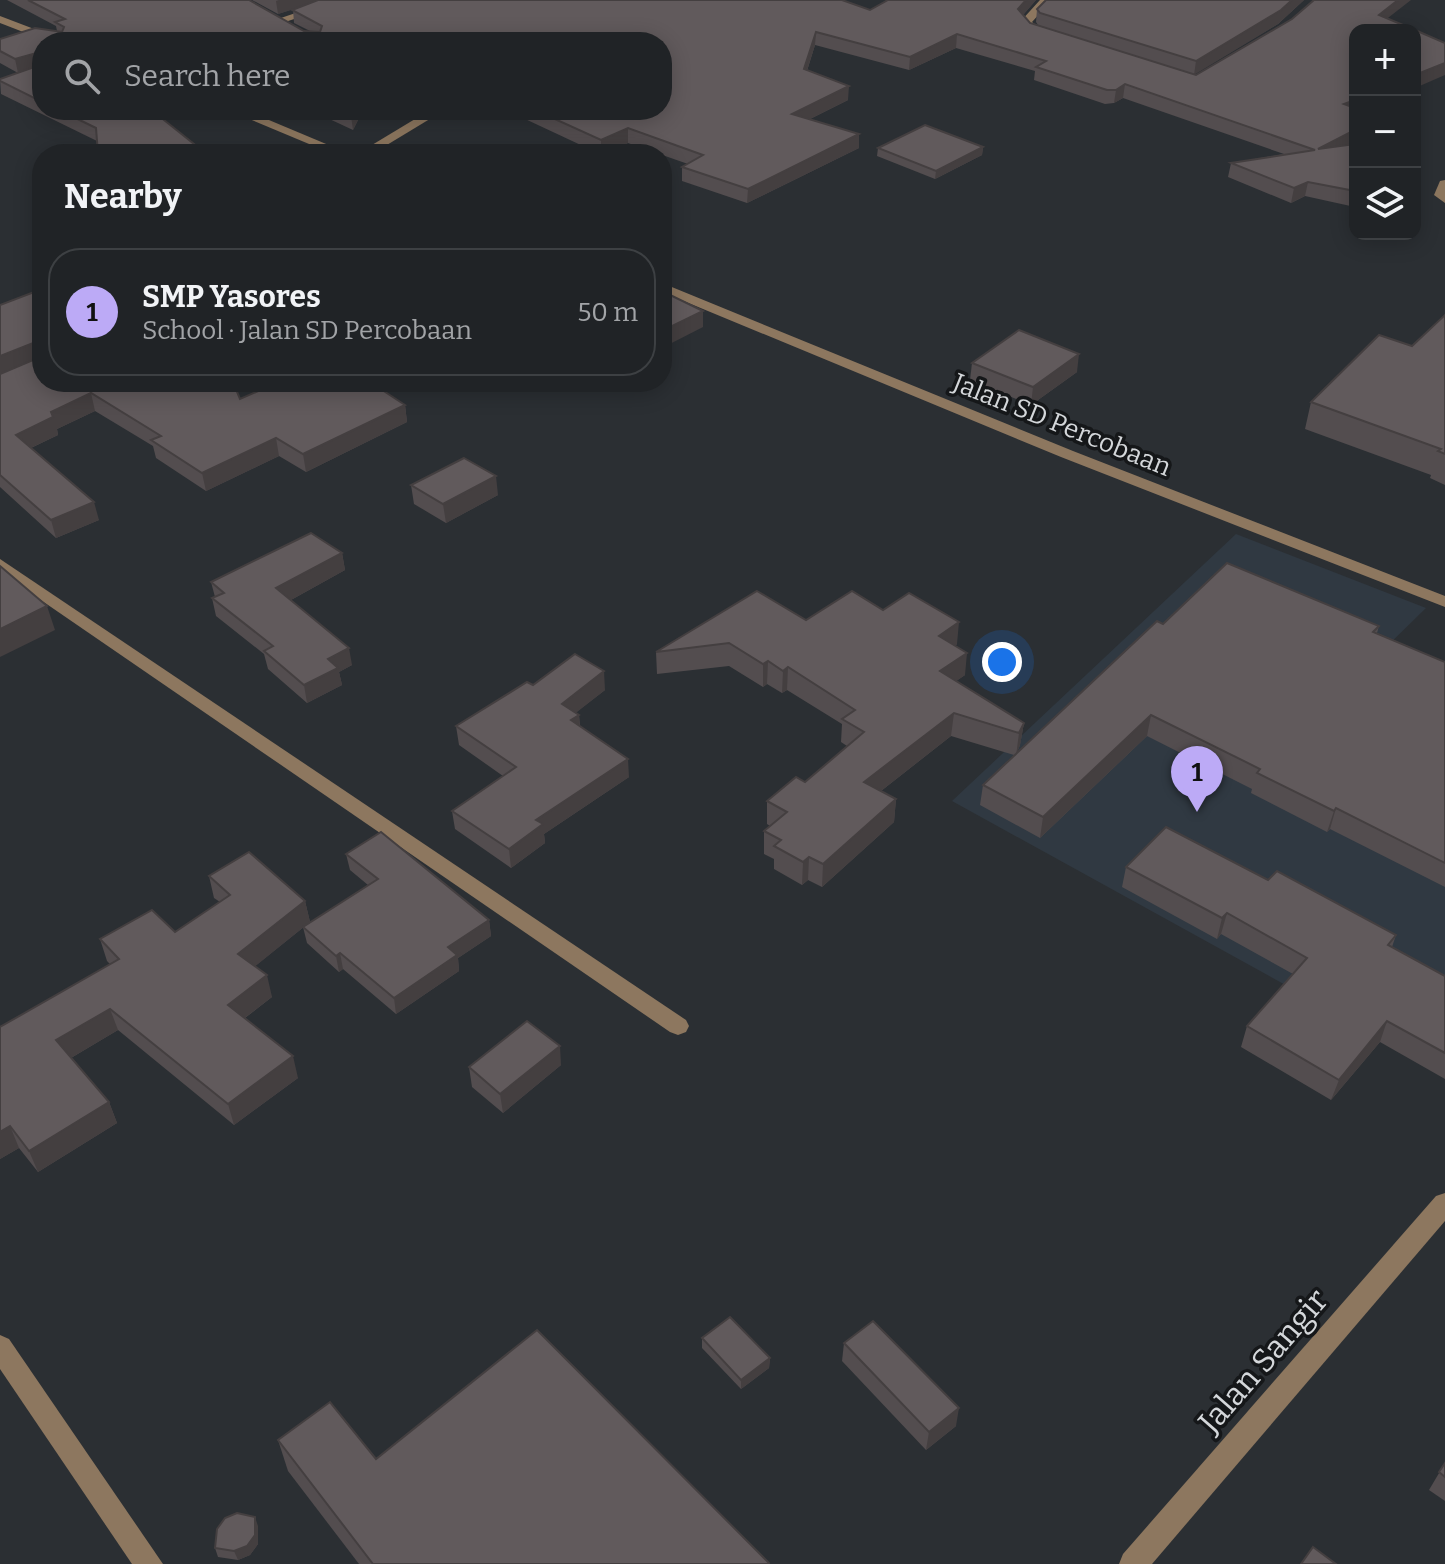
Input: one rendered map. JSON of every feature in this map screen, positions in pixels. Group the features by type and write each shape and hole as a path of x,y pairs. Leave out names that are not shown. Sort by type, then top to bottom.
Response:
{"street":[{"path":"278,21 346,0"},
{"path":"1046,0 1026,22 1033,31 1050,37"},
{"path":"264,14 290,28"},
{"path":"0,19 33,32"},
{"path":"259,120 319,144"},
{"path":"380,144 422,120"},
{"path":"1445,184 1441,195 1445,199"},
{"name":"Jalan SD Percobaan","path":"672,291 1067,454 1445,602"},
{"path":"0,564 678,1026"},
{"name":"Jalan Sangir","path":"1133,1564 1445,1203"},
{"path":"0,1347 149,1564"}],"shaded area":[{"path":"1236,534 1426,608 1378,655 1445,823 1445,1073 952,801"}],"building":[{"path":"28,0 249,0 304,31 320,32 62,32 64,27 55,22 65,19"},
{"path":"318,0 842,0 870,10 888,0 1026,0 1018,9 1030,23 1196,75 1292,19 1314,0 1398,0 1379,15 1401,24 1349,24 1349,102 1344,104 1349,106 1349,133 1318,149 1349,145 1349,190 1308,182 1294,188 1231,163 1315,150 1125,84 1116,90 1107,90 1036,67 1046,61 957,34 910,57 816,32 804,69 849,86 792,114 859,134 748,189 682,167 703,155 628,128 601,140 557,120 672,120 672,32 320,32 322,26 292,10"},
{"path":"1046,0 1292,0 1281,10 1196,61 1040,13 1037,9"},
{"path":"35,28 62,32 32,32 32,54 15,59 0,51 0,39"},
{"path":"1421,33 1445,43 1445,63 1421,73"},
{"path":"32,68 32,97 0,81"},
{"path":"80,120 164,120 194,144 97,144 96,128"},
{"path":"925,125 983,147 936,171 878,148"},
{"path":"32,293 32,344 0,356 0,305"},
{"path":"672,296 703,311 672,326"},
{"path":"1445,315 1445,454 1438,451 1441,449 1311,402 1379,335 1412,346"},
{"path":"1019,330 1079,354 1033,387 972,363"},
{"path":"32,360 32,392 237,392 240,399 256,392 385,392 405,405 303,454 276,438 202,473 151,440 161,436 91,393 51,412 53,417 16,435 94,502 51,520 0,475 0,374"},
{"path":"464,458 496,476 443,504 411,485"},
{"path":"311,533 342,553 276,588 349,648 328,659 338,668 304,685 264,651 273,646 212,598 224,593 211,582"},
{"path":"1227,563 1379,626 1373,632 1445,662 1445,863 1336,808 1334,811 1257,773 1260,769 1151,715 1043,817 983,785 1157,621 1163,624"},
{"path":"0,566 47,606 0,629"},
{"path":"757,591 806,620 852,591 883,610 909,593 959,622 939,636 967,653 940,671 1024,723 1019,733 954,713 864,782 896,799 823,864 809,857 803,862 774,846 781,840 764,831 787,812 767,801 796,777 805,782 864,732 842,719 855,710 788,667 783,671 768,661 763,664 729,643 656,652"},
{"path":"575,654 604,671 562,704 579,715 571,720 628,759 536,820 543,824 509,849 452,811 516,767 456,726 527,682 533,685"},
{"path":"1166,827 1268,880 1277,871 1396,935 1388,945 1445,976 1445,1053 1387,1021 1339,1080 1247,1026 1307,958 1227,913 1222,918 1126,867"},
{"path":"381,832 489,920 448,947 457,955 394,998 340,953 336,956 303,927 378,879 346,854"},
{"path":"249,852 305,901 238,954 267,975 228,1005 293,1056 228,1104 110,1009 56,1040 109,1102 29,1151 10,1126 0,1132 0,1027 119,959 100,939 152,910 175,932 230,895 209,876"},
{"path":"527,1021 560,1046 500,1094 469,1067"},
{"path":"730,1317 770,1358 741,1380 702,1338"},
{"path":"873,1321 959,1408 929,1432 844,1343"},
{"path":"537,1330 768,1564 373,1564 278,1440 330,1402 376,1459"},
{"path":"1445,1463 1445,1477 1439,1472"},
{"path":"237,1513 255,1517 255,1535 247,1546 234,1551 215,1548 217,1529 225,1518"},
{"path":"1313,1547 1336,1564 1301,1564"}],"place":[{"name":"SMP Yasores","path":"1197,812"}]}
